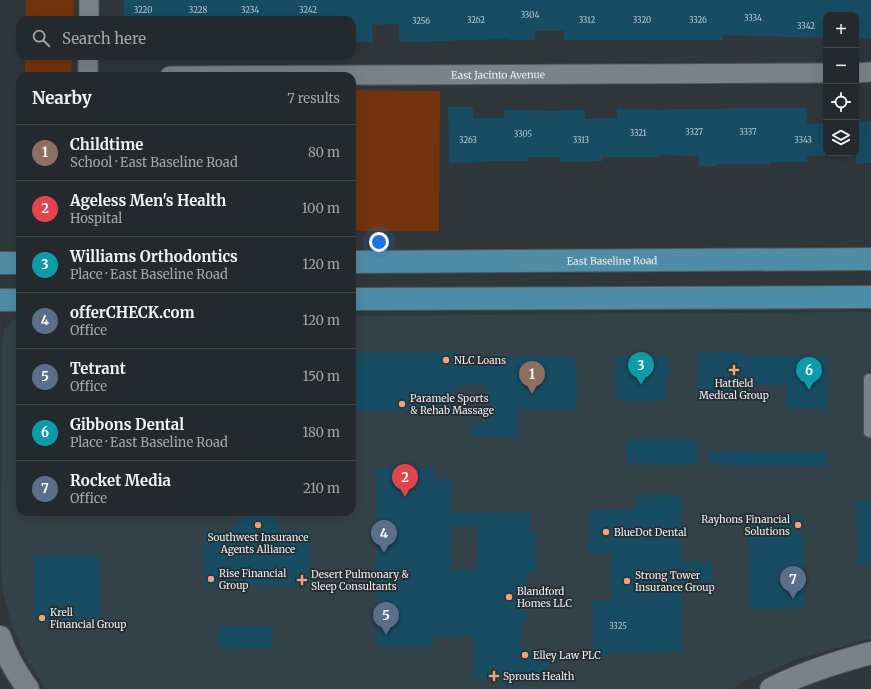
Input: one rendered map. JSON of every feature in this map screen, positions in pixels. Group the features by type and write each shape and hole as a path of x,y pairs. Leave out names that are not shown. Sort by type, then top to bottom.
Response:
{"main road":[{"name":"East Baseline Road","path":"356,262 871,259"},
{"path":"0,263 16,263"},
{"path":"356,299 871,297"},
{"path":"0,300 16,300"}],"street":[{"path":"89,0 89,16"},
{"path":"88,60 88,72"},
{"path":"859,72 871,72"},
{"name":"East Jacinto Avenue","path":"356,75 823,73"},
{"path":"0,637 4,650 28,689"},
{"path":"771,689 807,673 844,660 871,653"}],"lane":[{"path":"869,432 869,379 871,379"}],"shaded area":[{"path":"26,0 74,0 74,16 26,16"},
{"path":"25,60 72,60 72,72 25,72"},
{"path":"356,90 440,91 439,231 356,231"},
{"path":"871,312 871,638 798,659 743,682 732,689 46,689 29,664 13,629 3,593 1,565 2,346 4,330 13,320 16,320 16,516 356,516 356,316"}],"building":[{"path":"124,0 871,0 871,38 859,38 859,12 823,12 823,38 722,35 722,40 564,40 564,31 535,31 535,40 508,39 399,42 399,24 372,25 373,42 356,42 356,16 124,16"},
{"path":"448,107 473,107 473,118 504,118 504,110 585,110 585,119 617,118 617,109 670,110 807,108 807,124 823,123 823,156 807,156 807,162 770,162 770,164 717,164 717,166 699,166 699,156 659,155 659,157 603,157 603,161 560,162 560,157 528,157 528,161 449,163"},
{"path":"871,121 871,163 856,164 856,156 859,156 859,122"},
{"path":"455,352 455,365 485,365 485,356 575,357 575,373 577,373 577,410 518,409 518,438 471,437 471,423 487,423 487,385 455,385 455,410 356,411 356,353"},
{"path":"697,352 744,352 744,356 827,356 828,408 786,409 786,385 748,385 748,396 697,396"},
{"path":"669,356 669,375 666,375 666,401 619,401 615,394 615,357"},
{"path":"626,439 697,439 697,464 626,463"},
{"path":"710,451 827,452 827,466 710,465"},
{"path":"376,468 434,468 434,479 451,479 451,513 530,512 530,531 536,531 535,573 527,573 527,621 522,621 521,650 548,649 548,682 498,683 498,680 473,679 473,637 434,637 434,646 377,646","holes":["451,526 478,526 478,569 451,570"]},
{"path":"636,495 681,495 681,562 712,562 712,582 681,582 682,652 610,653 610,656 593,656 593,600 611,600 611,553 589,554 589,510 636,510"},
{"path":"871,500 871,563 858,564 856,501"},
{"path":"238,516 274,516 275,527 282,526 282,531 310,531 310,586 204,587 204,531 231,531 231,526 238,526"},
{"path":"749,516 803,516 804,607 749,608"},
{"path":"34,556 99,556 100,622 34,623"},
{"path":"218,626 272,626 272,648 218,647"}],"place":[{"name":"NLC Loans","path":"446,360"},
{"name":"Hatfield Medical Group","path":"734,370"},
{"name":"Williams Orthodontics","path":"641,385"},
{"name":"Gibbons Dental","path":"809,390"},
{"name":"Childtime","path":"532,394"},
{"name":"Paramele Sports & Rehab Massage","path":"402,404"},
{"name":"Ageless Men's Health","path":"405,497"},
{"name":"Southwest Insurance Agents Alliance","path":"258,525"},
{"name":"Rayhons Financial Solutions","path":"798,525"},
{"name":"BlueDot Dental","path":"606,532"},
{"name":"offerCHECK.com","path":"384,553"},
{"name":"Rise Financial Group","path":"211,579"},
{"name":"Desert Pulmonary & Sleep Consultants","path":"302,580"},
{"name":"Strong Tower Insurance Group","path":"627,581"},
{"name":"Blandford Homes LLC","path":"509,597"},
{"name":"Rocket Media","path":"793,599"},
{"name":"Krell Financial Group","path":"42,618"},
{"name":"Tetrant","path":"386,635"},
{"name":"Elley Law PLC","path":"525,655"},
{"name":"Sprouts Health","path":"494,676"}]}
